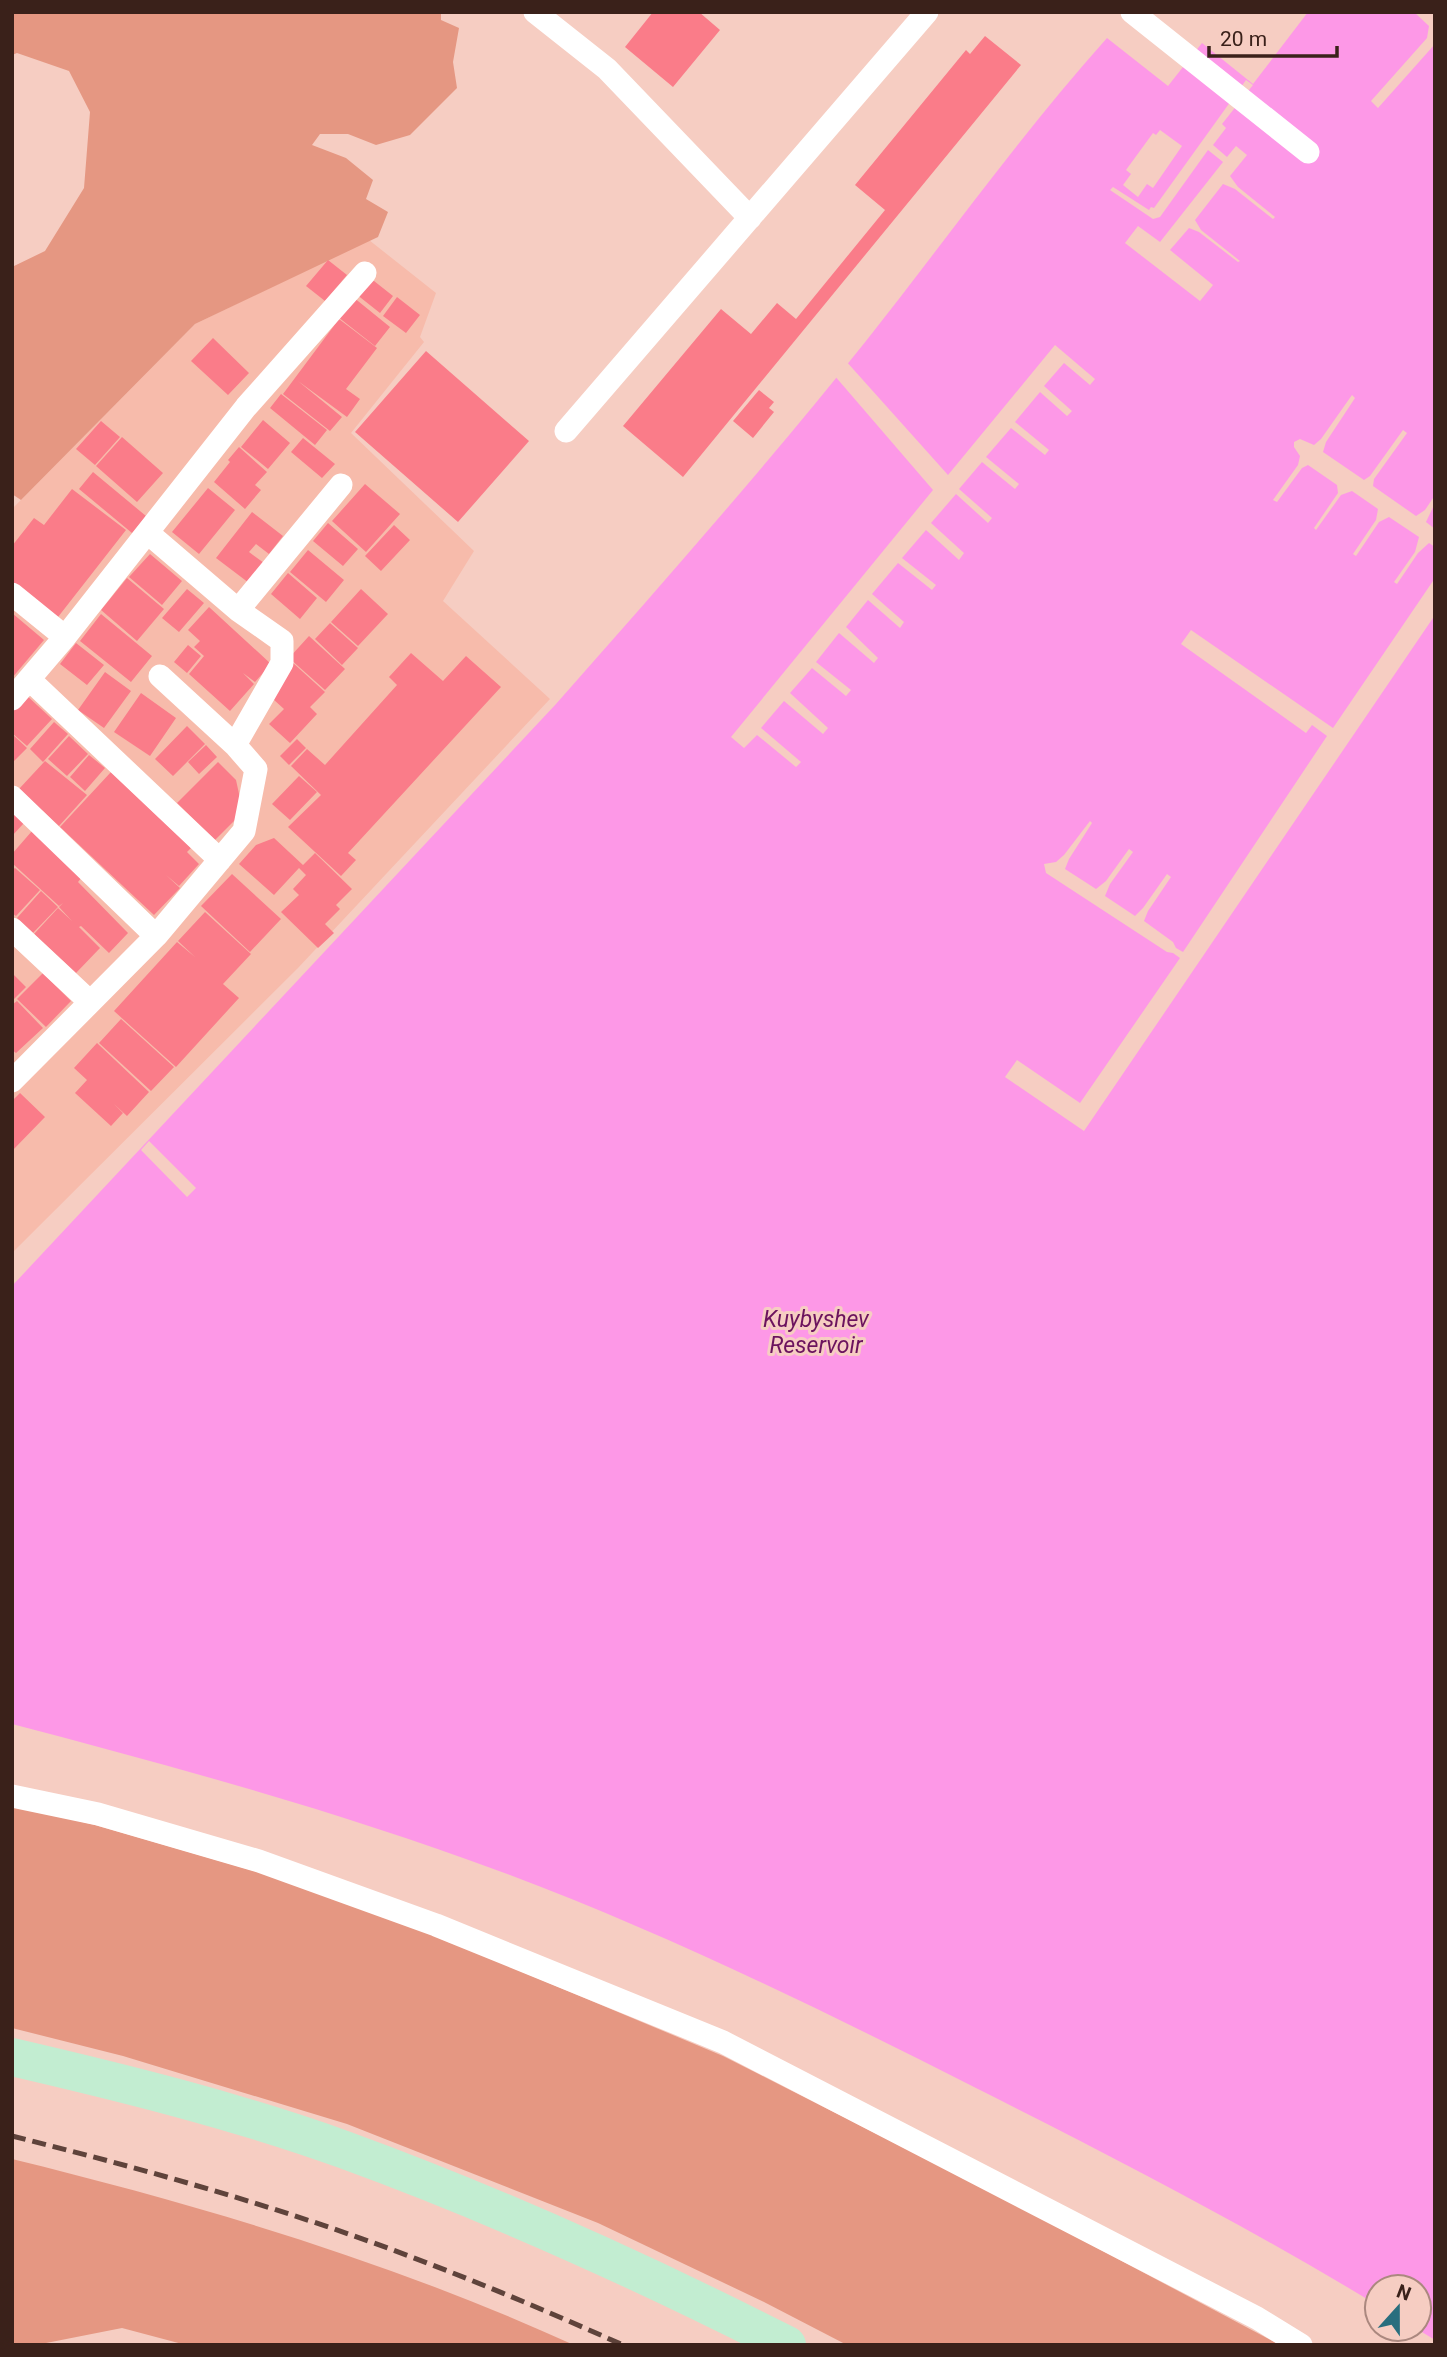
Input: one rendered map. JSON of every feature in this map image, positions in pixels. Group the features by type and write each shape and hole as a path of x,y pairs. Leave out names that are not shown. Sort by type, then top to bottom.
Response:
{"main road":[{"path":"12,2057 193,2102 344,2149 553,2232 787,2345"}],"lane":[{"path":"535,12 607,69 750,218"},
{"path":"566,431 927,12"},
{"path":"1132,12 1308,152"},
{"path":"12,699 65,637 246,407 365,273"},
{"path":"238,610 341,485"},
{"path":"148,533 238,610 282,641 282,663 235,745"},
{"path":"12,594 65,637"},
{"path":"15,1073 156,936 244,831 256,769 235,745 160,676"},
{"path":"30,680 220,860"},
{"path":"12,797 156,936"},
{"path":"12,929 90,1002"},
{"path":"12,1796 98,1814 259,1861 436,1925 723,2042 1256,2318 1301,2345"}],"shaded area":[{"path":"12,12 441,12 441,20 459,28 453,62 457,88 410,135 376,145 348,134 320,134 312,145 346,158 373,180 366,199 388,212 378,237 195,324 21,500 12,494 12,267 45,251 84,188 90,112 69,71 17,53 12,55"},
{"path":"369,240 436,293 420,337 424,342 351,433 474,551 443,601 550,699 298,968 12,1253 12,509 195,324"},
{"path":"12,1805 95,1825 268,1875 446,1940 723,2056 1001,2197 1280,2345 847,2345 598,2223 347,2124 123,2056 12,2028"},
{"path":"12,2159 156,2196 298,2239 437,2288 574,2345 186,2345 122,2328 36,2345 12,2345"}],"water":[{"name":"Kuybyshev Reservoir","path":"1308,12 1435,12 1435,2340 1433,2273 1363,2273 1363,2297 1229,2220 917,2058 800,2001 621,1920 499,1871 379,1829 196,1774 12,1724 12,1286 556,704 635,615 829,387 1014,149 1107,38 1168,86 1202,43 1253,84"}],"pier":[{"path":"1414,12 1435,12 1435,44 1378,108 1371,101 1427,38 1429,26"},
{"path":"1246,80 1253,85 1222,124 1226,128 1213,145 1227,157 1236,146 1247,155 1230,176 1238,187 1275,217 1273,219 1235,189 1223,184 1195,220 1201,230 1240,261 1189,228 1170,250 1213,285 1200,301 1125,243 1138,226 1160,242 1223,162 1208,150 1160,217 1153,219 1110,190 1113,187 1149,210 1154,208"},
{"path":"1160,130 1182,146 1153,188 1147,184 1138,197 1123,185 1131,174 1126,170 1153,133 1156,135"},
{"path":"1055,345 1095,379 1090,385 1064,363 1044,386 1072,411 1067,416 1040,392 1015,422 1049,450 1045,455 1011,428 986,457 1019,484 1015,489 982,462 959,489 992,518 988,523 956,494 931,523 964,553 959,560 926,530 902,558 936,585 932,590 898,563 872,594 904,622 900,628 868,600 846,627 878,658 874,663 839,633 816,662 851,690 846,696 812,668 790,693 828,728 823,734 784,701 761,728 801,762 796,767 757,735 744,748 731,737 933,490 834,375 845,360 948,475"},
{"path":"1352,395 1355,398 1326,442 1323,452 1364,480 1370,476 1403,430 1407,433 1374,479 1373,486 1416,516 1425,510 1435,495 1435,503 1426,522 1435,529 1435,547 1429,543 1418,553 1397,584 1394,582 1415,552 1419,537 1389,517 1379,522 1356,556 1353,554 1376,520 1378,509 1352,491 1341,495 1316,530 1314,528 1338,493 1337,485 1308,465 1302,468 1277,502 1273,500 1298,465 1300,456 1294,442 1300,439 1314,445"},
{"path":"1435,578 1435,615 1084,1131 1005,1077 1017,1060 1080,1103 1180,958 1046,873 1044,864 1056,862 1064,855 1090,821 1092,823 1065,869 1096,889 1106,881 1129,849 1133,852 1110,884 1105,896 1135,916 1167,874 1171,877 1144,921 1183,952 1327,736 1312,725 1306,733 1181,644 1191,630 1333,728"},
{"path":"149,1141 196,1188 187,1197 141,1150"}],"building":[{"path":"653,12 699,12 720,30 673,87 625,47"},
{"path":"985,36 1021,65 683,477 623,426 721,309 751,334 777,303 796,319 885,210 855,185 966,50 970,54"},
{"path":"328,260 347,275 325,301 306,286"},
{"path":"369,277 393,296 380,313 356,294"},
{"path":"353,297 390,327 375,346 338,317"},
{"path":"397,297 420,315 406,333 383,316"},
{"path":"339,319 377,348 346,389 360,399 347,417 298,381 342,417 330,431 283,394"},
{"path":"213,338 249,373 228,395 191,361"},
{"path":"426,351 529,441 458,522 355,432"},
{"path":"759,390 774,402 769,408 774,412 753,438 733,421"},
{"path":"281,394 327,430 315,445 270,408"},
{"path":"263,420 290,443 268,469 241,447"},
{"path":"101,421 120,437 95,465 76,449"},
{"path":"122,437 163,473 137,502 96,466"},
{"path":"303,438 335,464 322,478 291,452"},
{"path":"239,447 267,472 255,485 261,490 245,509 214,482"},
{"path":"93,472 146,516 132,533 79,489"},
{"path":"365,484 400,514 366,552 332,521"},
{"path":"208,488 235,510 199,554 172,532"},
{"path":"72,489 126,530 58,617 12,581 12,546 34,518 44,525"},
{"path":"252,512 283,536 269,554 256,544 249,552 264,563 249,583 216,558"},
{"path":"328,523 358,549 343,566 313,541"},
{"path":"394,525 410,540 381,571 365,556"},
{"path":"308,550 344,580 326,602 290,572"},
{"path":"150,554 182,581 162,605 129,577"},
{"path":"288,573 317,598 300,619 271,594"},
{"path":"127,578 164,609 137,641 101,610"},
{"path":"187,589 204,603 179,632 162,618"},
{"path":"361,589 388,614 358,646 331,622"},
{"path":"209,607 271,664 255,682 243,673 254,684 230,711 189,674 204,656 194,647 200,641 188,630"},
{"path":"12,613 44,640 12,678"},
{"path":"101,614 152,656 131,682 80,641"},
{"path":"330,623 358,648 342,665 315,639"},
{"path":"309,636 345,669 325,690 289,658"},
{"path":"76,643 104,665 87,685 60,664"},
{"path":"188,645 201,656 187,673 174,662"},
{"path":"411,653 443,681 466,656 501,687 348,853 356,860 341,876 288,827 321,795 291,766 307,749 325,765 397,685 389,677"},
{"path":"292,662 325,692 310,707 317,714 290,743 269,724 284,709 273,699"},
{"path":"105,672 131,691 104,728 78,710"},
{"path":"23,692 52,719 27,746 12,733 12,703"},
{"path":"141,693 176,718 150,756 114,732"},
{"path":"54,722 68,734 43,762 30,749"},
{"path":"187,726 205,744 173,776 155,759"},
{"path":"12,734 27,748 12,763"},
{"path":"69,736 88,754 67,776 48,759"},
{"path":"297,739 306,748 289,765 280,756"},
{"path":"206,745 217,757 199,774 188,762"},
{"path":"89,755 105,768 85,791 70,777"},
{"path":"45,761 87,795 59,826 19,789"},
{"path":"218,762 236,780 243,812 215,840 177,803"},
{"path":"111,772 191,848 187,852 199,864 179,886 166,875 180,888 154,915 60,827"},
{"path":"299,776 317,792 290,820 272,804"},
{"path":"12,813 24,823 12,836"},
{"path":"32,831 82,877 78,882 128,933 109,953 79,927 100,948 76,973 34,934 58,908 72,921 59,907 63,903 59,906 12,863 12,854"},
{"path":"274,838 303,865 315,853 352,889 336,905 340,909 325,924 334,933 318,948 281,912 299,895 293,889 306,875 299,868 274,895 239,864 256,845"},
{"path":"15,868 40,890 16,916 12,913 12,870"},
{"path":"232,874 281,919 250,952 201,906"},
{"path":"41,891 58,907 33,933 17,918"},
{"path":"205,912 251,954 223,984 239,998 176,1067 114,1011 177,942 195,957 178,941"},
{"path":"12,973 26,987 12,1001"},
{"path":"43,973 71,1001 46,1027 17,999"},
{"path":"17,1001 43,1028 16,1053 12,1050 12,1005"},
{"path":"121,1019 174,1067 151,1091 99,1043"},
{"path":"97,1043 149,1092 127,1116 114,1104 123,1113 111,1126 75,1093 87,1080 74,1068"},
{"path":"20,1093 45,1117 12,1151 12,1101"}],"railway":[{"path":"12,2136 204,2188 346,2233 480,2284 623,2345"}]}
